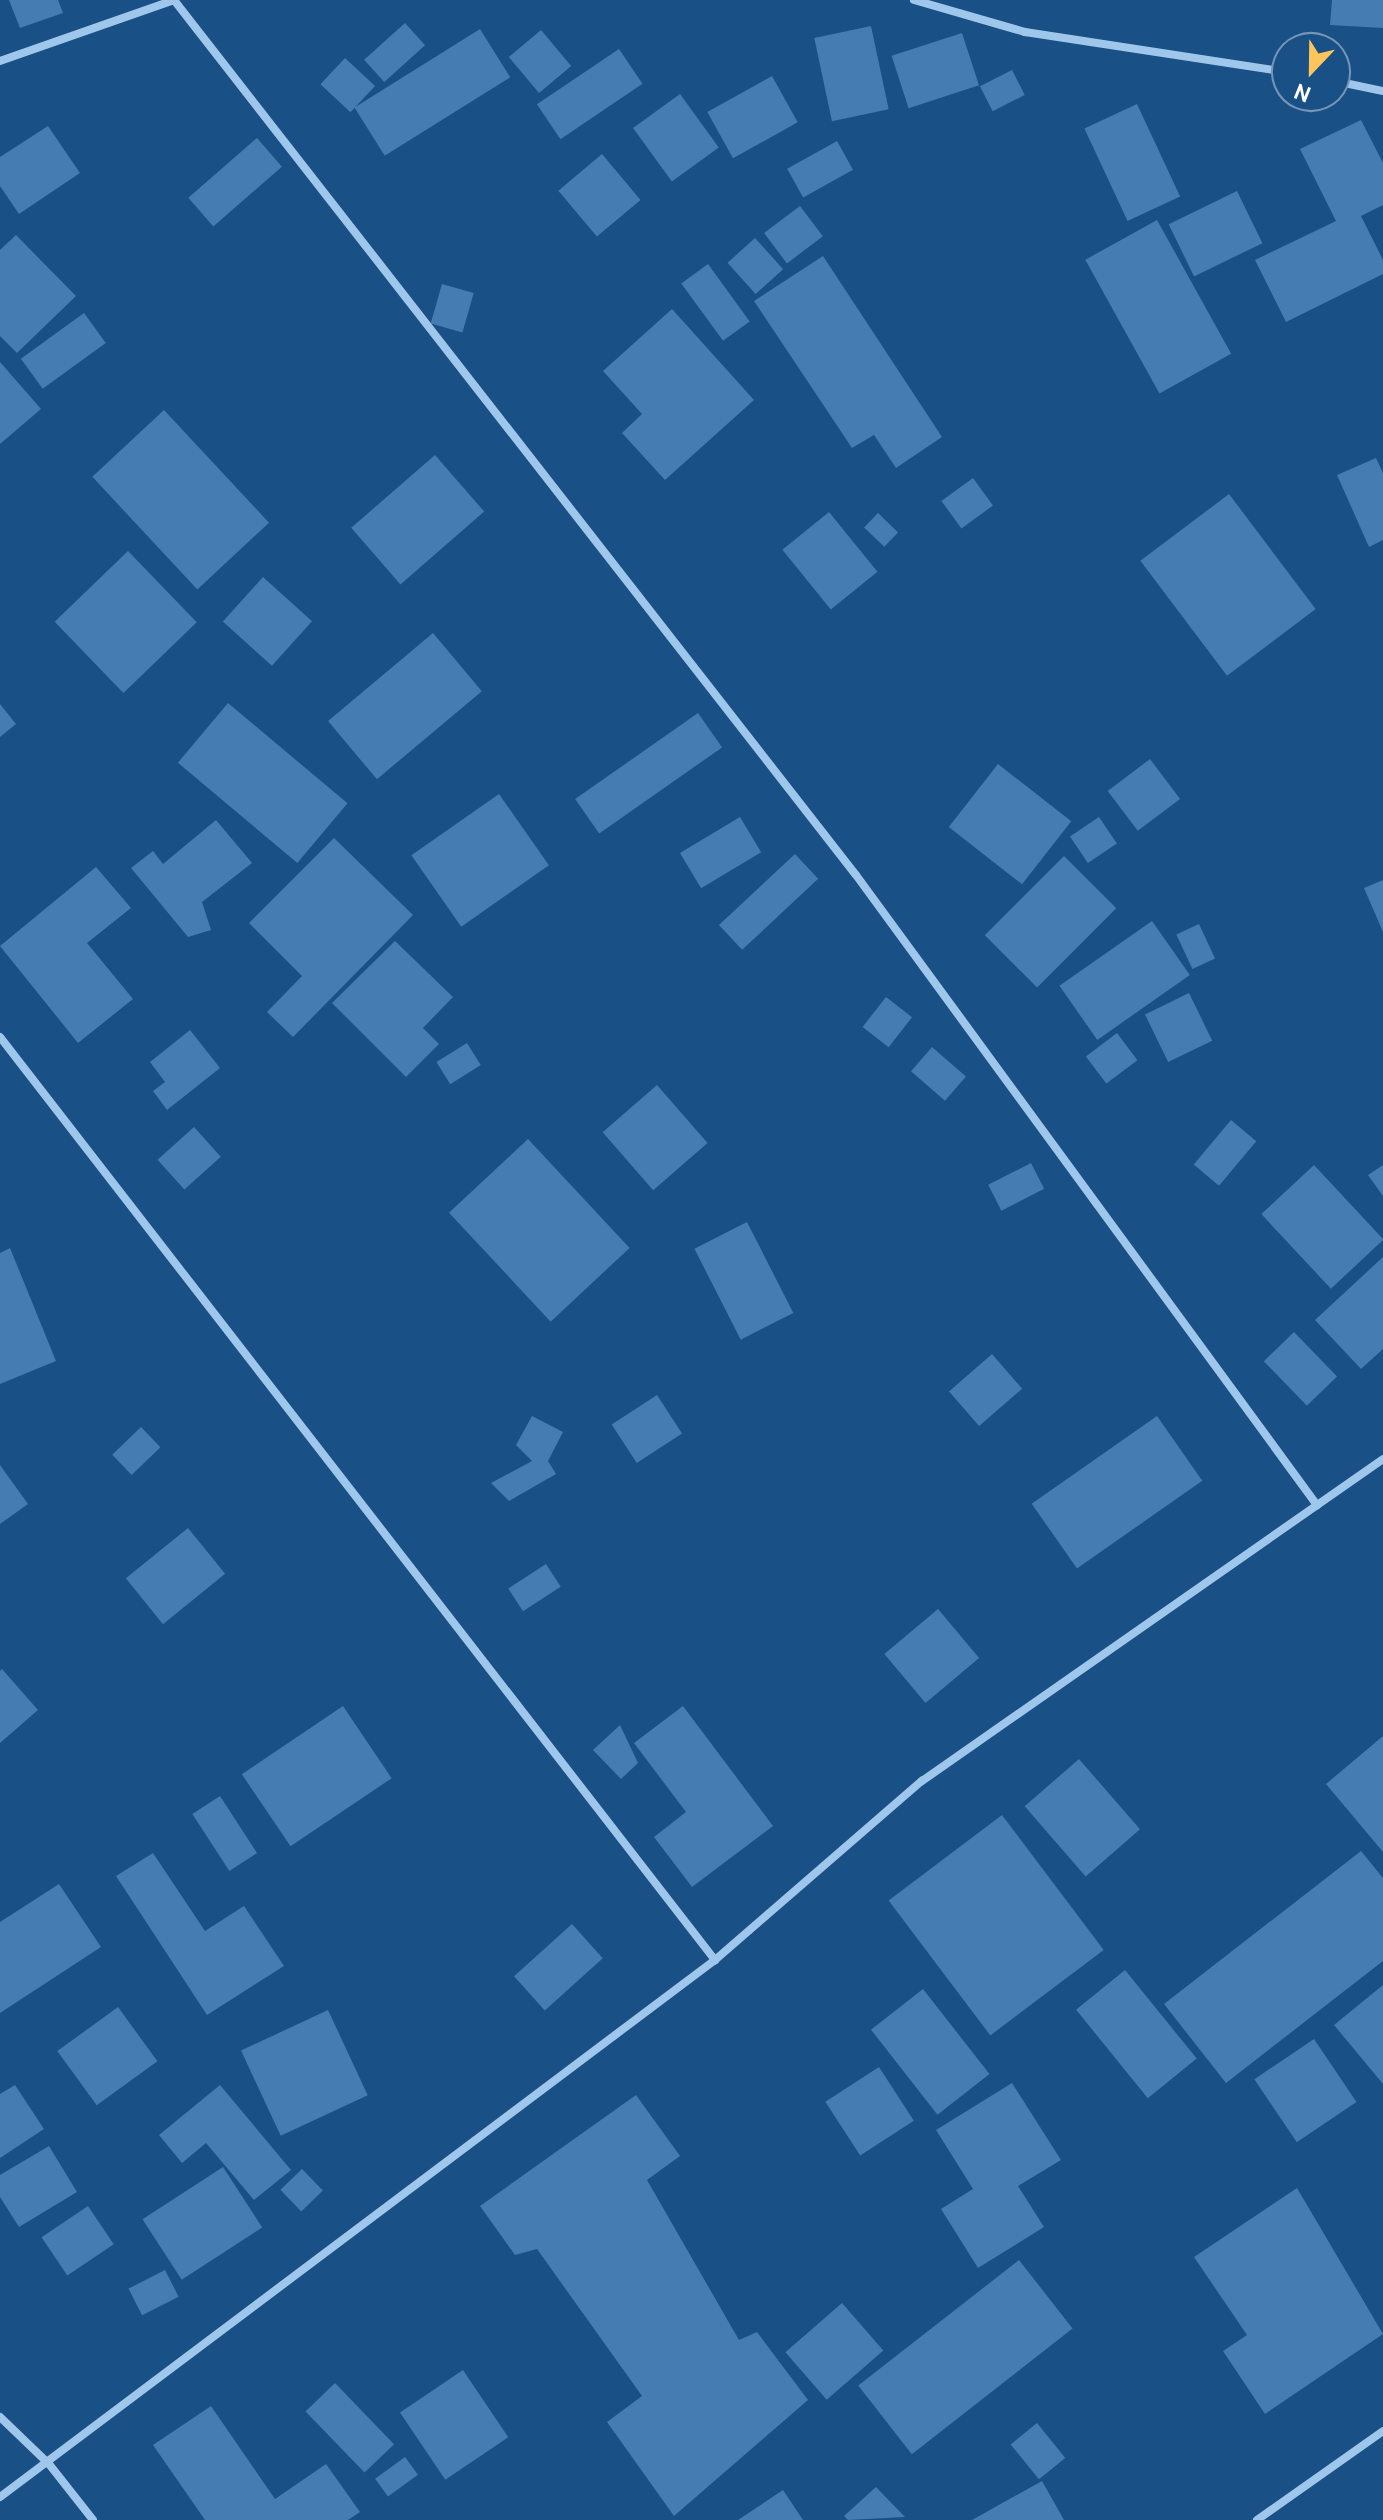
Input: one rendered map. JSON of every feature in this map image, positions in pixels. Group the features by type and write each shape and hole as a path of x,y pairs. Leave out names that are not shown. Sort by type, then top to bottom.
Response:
{"street":[{"path":"0,61 174,0 856,875 1317,1505"},
{"path":"914,0 1025,32 1271,70"},
{"path":"1351,84 1383,91"},
{"path":"0,1037 715,1960"},
{"path":"0,2497 49,2464 715,1960 922,1781 1383,1459"},
{"path":"0,2417 49,2464 93,2520"},
{"path":"1257,2520 1383,2431"}],"building":[{"path":"9,0 58,0 63,13 20,28"},
{"path":"1332,0 1383,0 1383,28 1330,25"},
{"path":"405,23 425,45 384,82 364,60"},
{"path":"871,26 889,109 832,121 814,38"},
{"path":"480,29 510,77 385,156 354,107"},
{"path":"541,30 571,66 539,93 509,57"},
{"path":"962,33 979,85 909,108 892,56"},
{"path":"619,49 642,84 560,139 537,104"},
{"path":"345,58 375,86 350,112 320,84"},
{"path":"1012,70 1025,95 993,111 980,86"},
{"path":"772,76 798,122 733,158 707,112"},
{"path":"680,94 719,147 672,181 633,128"},
{"path":"1137,104 1180,196 1128,221 1084,129"},
{"path":"1361,120 1383,163 1383,205 1361,216 1383,260 1383,274 1286,322 1255,260 1336,221 1300,149"},
{"path":"48,126 80,173 19,214 0,186 0,157"},
{"path":"257,138 282,167 213,226 188,198"},
{"path":"837,141 853,170 803,197 787,169"},
{"path":"602,154 641,200 597,237 558,191"},
{"path":"1237,191 1262,243 1194,276 1169,224"},
{"path":"800,206 823,236 787,263 764,233"},
{"path":"1157,220 1231,354 1159,394 1085,260"},
{"path":"16,235 76,296 17,353 0,336 0,250"},
{"path":"755,238 783,269 756,294 728,263"},
{"path":"823,256 942,437 896,468 874,435 852,448 754,301"},
{"path":"708,264 750,321 723,341 681,283"},
{"path":"442,284 474,293 462,333 431,323"},
{"path":"672,309 754,400 665,480 622,433 642,414 603,371"},
{"path":"84,313 106,343 43,389 21,359"},
{"path":"0,362 41,409 0,444"},
{"path":"164,410 269,523 197,589 92,477"},
{"path":"435,455 484,512 400,584 351,528"},
{"path":"1376,458 1383,473 1383,540 1369,547 1337,475"},
{"path":"973,478 993,506 961,528 941,501"},
{"path":"1229,494 1316,609 1227,676 1140,561"},
{"path":"829,512 877,572 831,610 782,550"},
{"path":"878,513 898,532 884,547 864,527"},
{"path":"128,551 197,622 123,693 55,622"},
{"path":"263,577 312,621 272,666 223,622"},
{"path":"433,633 482,691 377,779 328,721"},
{"path":"228,703 348,803 297,863 178,763"},
{"path":"0,704 16,724 0,737"},
{"path":"698,713 722,747 599,833 575,799"},
{"path":"1150,759 1180,799 1138,831 1108,791"},
{"path":"998,764 1071,821 1022,884 949,827"},
{"path":"499,794 549,865 461,927 411,855"},
{"path":"740,817 761,852 701,888 680,853"},
{"path":"1099,817 1117,844 1088,863 1070,837"},
{"path":"216,820 252,863 202,902 211,930 188,937 131,868 153,851 163,864"},
{"path":"334,838 413,915 293,1037 267,1012 302,976 249,923"},
{"path":"795,854 818,879 742,950 719,925"},
{"path":"1064,856 1116,908 1037,988 985,935"},
{"path":"96,867 131,908 87,943 133,999 78,1043 0,946"},
{"path":"1383,880 1383,932 1364,888"},
{"path":"1152,921 1190,975 1097,1040 1059,986"},
{"path":"1199,924 1215,958 1192,969 1176,935"},
{"path":"395,941 453,997 423,1028 439,1044 406,1077 332,1003"},
{"path":"1189,993 1212,1041 1168,1062 1145,1014"},
{"path":"886,997 912,1017 889,1047 863,1027"},
{"path":"190,1030 220,1068 167,1110 153,1091 165,1082 150,1062"},
{"path":"1117,1033 1137,1060 1106,1084 1086,1056"},
{"path":"467,1043 481,1065 450,1084 436,1062"},
{"path":"932,1047 966,1077 945,1101 911,1071"},
{"path":"657,1085 708,1143 653,1190 603,1132"},
{"path":"1231,1120 1256,1141 1219,1186 1194,1164"},
{"path":"194,1127 221,1157 184,1190 158,1160"},
{"path":"528,1139 630,1248 551,1322 449,1213"},
{"path":"1031,1163 1044,1189 1001,1211 988,1185"},
{"path":"1314,1165 1383,1239 1331,1289 1261,1214"},
{"path":"1383,1165 1383,1196 1368,1175"},
{"path":"747,1222 793,1313 741,1340 694,1249"},
{"path":"10,1248 56,1361 0,1384 0,1253"},
{"path":"1383,1257 1383,1349 1361,1369 1315,1320"},
{"path":"1294,1332 1337,1377 1307,1406 1264,1361"},
{"path":"992,1354 1022,1389 979,1426 949,1391"},
{"path":"657,1395 682,1434 637,1463 612,1424"},
{"path":"532,1416 563,1432 548,1461 556,1474 509,1501 491,1483 532,1461 516,1445"},
{"path":"1157,1416 1202,1481 1077,1568 1032,1504"},
{"path":"141,1427 160,1447 132,1475 112,1455"},
{"path":"0,1465 28,1504 0,1524"},
{"path":"188,1528 225,1574 163,1624 126,1578"},
{"path":"546,1564 561,1587 523,1611 508,1589"},
{"path":"938,1609 979,1658 926,1703 884,1654"},
{"path":"2,1669 38,1710 0,1743 0,1671"},
{"path":"343,1706 392,1778 291,1846 242,1774"},
{"path":"683,1706 773,1826 692,1887 654,1837 686,1812 634,1743"},
{"path":"620,1725 638,1763 621,1779 593,1750"},
{"path":"1383,1736 1383,1852 1326,1784"},
{"path":"1079,1759 1140,1829 1086,1876 1025,1806"},
{"path":"220,1796 257,1853 229,1871 192,1814"},
{"path":"1002,1815 1104,1950 990,2035 889,1900"},
{"path":"1361,1851 1383,1878 1383,1961 1226,2083 1164,2004"},
{"path":"153,1853 205,1931 244,1906 284,1966 207,2015 116,1876"},
{"path":"59,1884 101,1947 0,2013 0,1922"},
{"path":"572,1924 603,1958 545,2010 514,1976"},
{"path":"1125,1970 1197,2059 1148,2098 1076,2010"},
{"path":"1383,1985 1383,2084 1334,2025"},
{"path":"923,1989 989,2074 937,2115 871,2030"},
{"path":"118,2007 157,2061 97,2105 57,2051"},
{"path":"328,2010 368,2095 281,2136 241,2051"},
{"path":"1314,2039 1356,2102 1297,2142 1254,2079"},
{"path":"879,2067 914,2121 860,2156 825,2102"},
{"path":"1012,2083 1061,2160 1018,2186 1044,2227 978,2268 941,2209 973,2189 936,2130"},
{"path":"15,2085 44,2129 0,2158 0,2094"},
{"path":"220,2085 291,2170 254,2200 206,2143 182,2163 159,2135"},
{"path":"636,2095 680,2156 647,2180 739,2340 757,2332 808,2400 674,2516 607,2422 642,2396 537,2249 515,2255 480,2206"},
{"path":"49,2146 77,2192 19,2227 0,2197 0,2175"},
{"path":"223,2167 262,2227 182,2280 142,2219"},
{"path":"302,2169 323,2191 301,2211 280,2190"},
{"path":"1297,2188 1383,2334 1265,2414 1223,2351 1247,2335 1194,2257"},
{"path":"88,2206 114,2244 67,2275 42,2237"},
{"path":"1019,2260 1073,2329 912,2454 858,2386"},
{"path":"165,2270 179,2297 142,2315 128,2289"},
{"path":"842,2303 883,2351 827,2400 785,2352"},
{"path":"463,2370 508,2437 445,2480 400,2412"},
{"path":"335,2383 394,2444 365,2473 306,2411"},
{"path":"211,2406 275,2499 326,2464 360,2512 348,2520 205,2520 153,2445"},
{"path":"1037,2423 1065,2458 1039,2479 1011,2444"},
{"path":"405,2457 418,2475 388,2497 375,2479"},
{"path":"1042,2481 1064,2520 972,2520"},
{"path":"876,2487 905,2517 848,2520 844,2516"},
{"path":"783,2490 803,2520 738,2520"}]}
